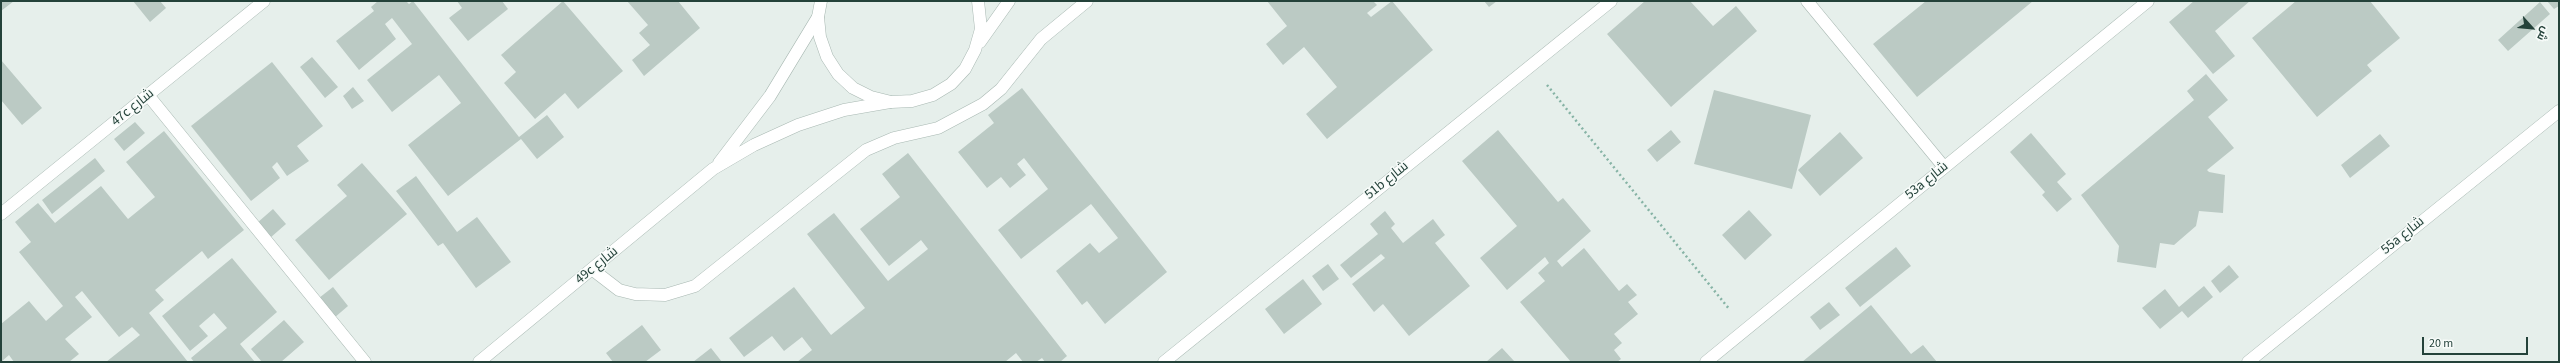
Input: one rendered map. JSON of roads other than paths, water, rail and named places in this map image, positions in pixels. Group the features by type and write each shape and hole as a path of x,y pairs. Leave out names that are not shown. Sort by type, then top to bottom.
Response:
{"street":[{"name":"47c شارع","path":"1,214 264,1"},
{"path":"821,1 818,17 822,44 827,57 838,74 859,91 871,97 891,102 912,101 933,95 945,88 965,69 975,50 1009,1"},
{"path":"975,50 981,29 978,1"},
{"path":"593,270 619,290 635,294 665,295 695,286 866,150 894,138 938,128 964,116 983,104 1001,89 1041,39 1087,1"},
{"name":"51b شارع","path":"1164,362 1611,1"},
{"path":"1808,1 1944,167"},
{"name":"53a شارع","path":"1706,362 2148,1"},
{"name":"49c شارع","path":"713,170 770,96 818,17"},
{"path":"148,95 365,362"},
{"name":"49c شارع","path":"479,362 713,170 754,145 798,125 844,110 891,102"},
{"name":"55a شارع","path":"2248,362 2559,111"}]}
